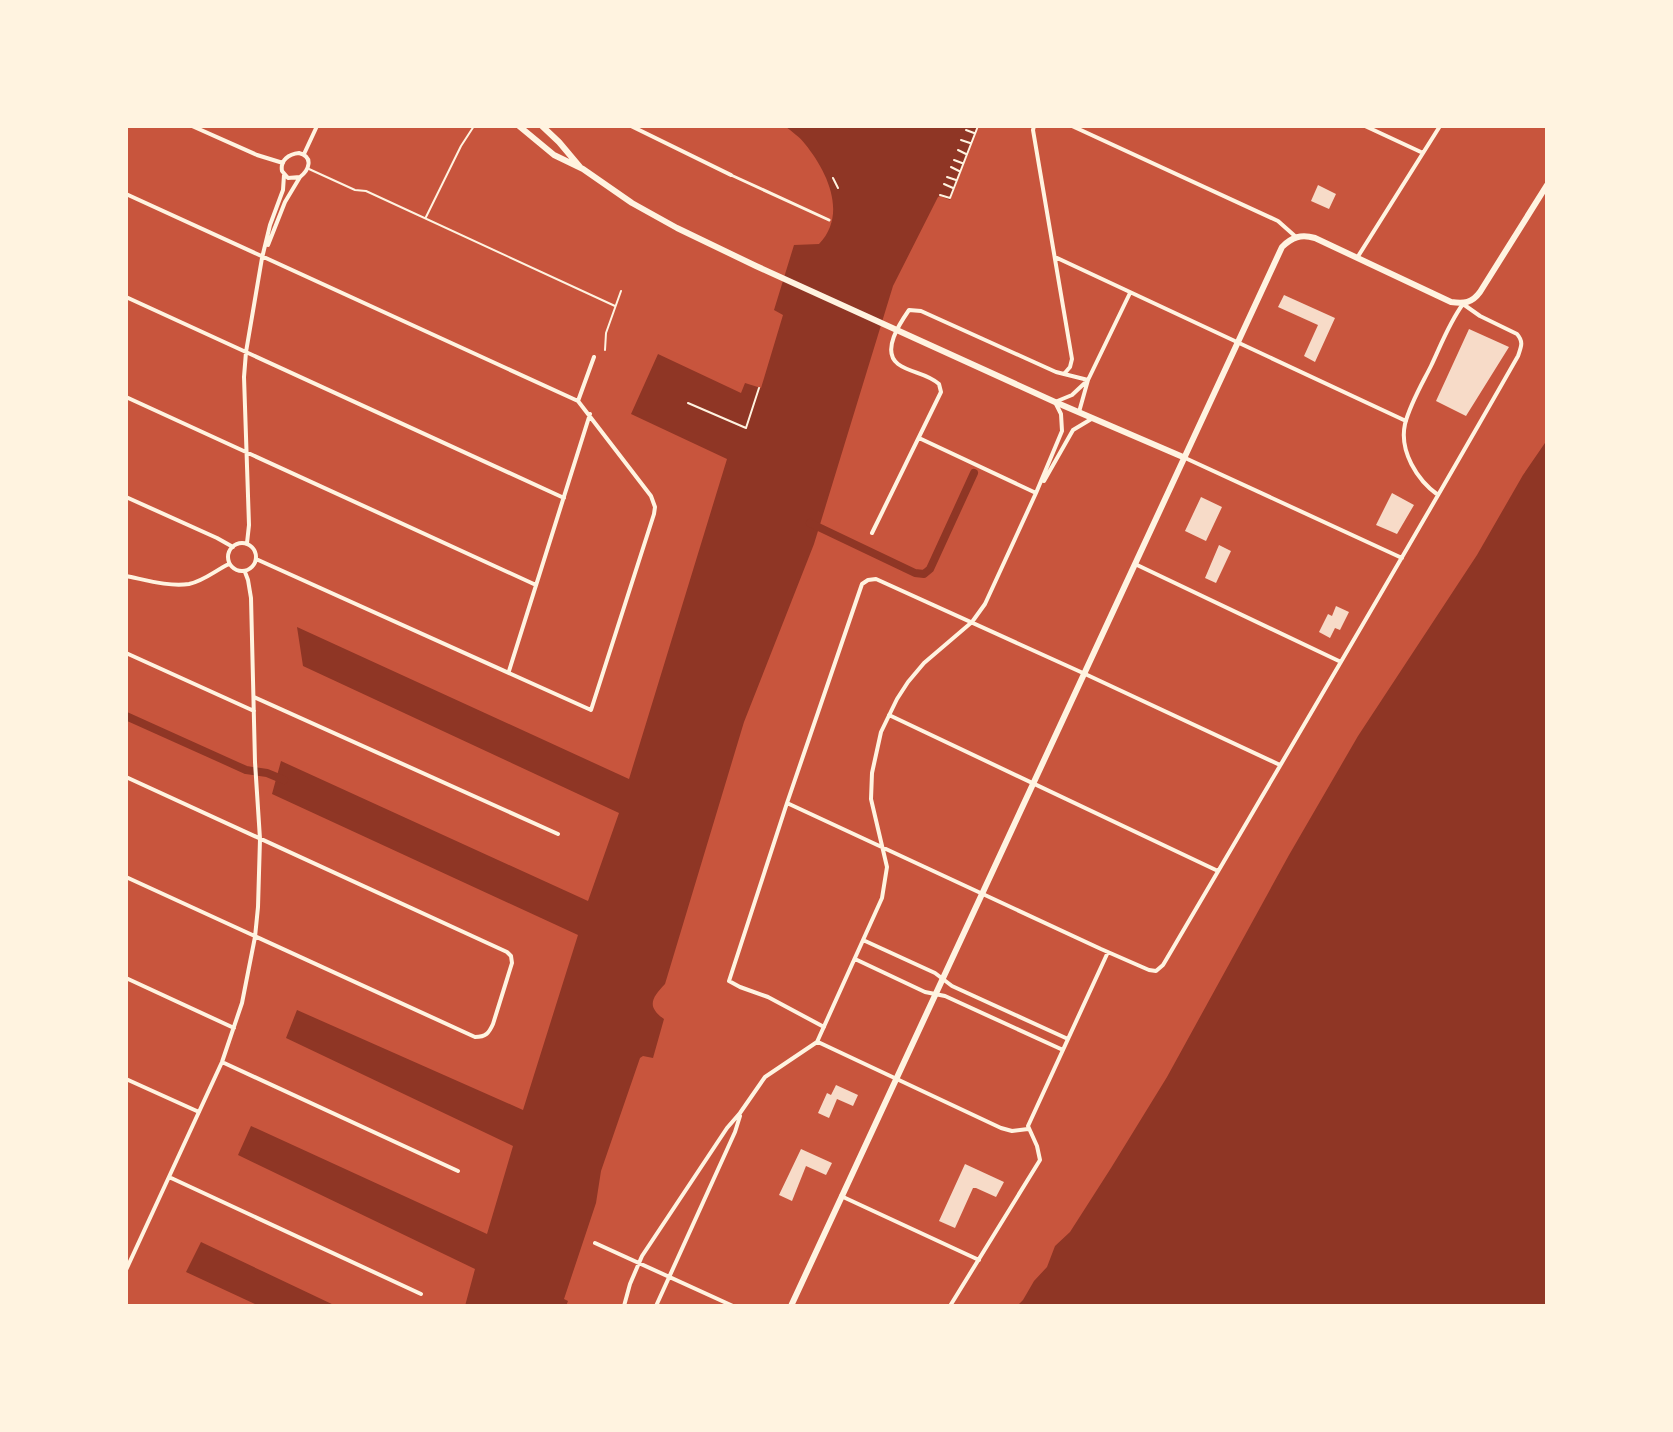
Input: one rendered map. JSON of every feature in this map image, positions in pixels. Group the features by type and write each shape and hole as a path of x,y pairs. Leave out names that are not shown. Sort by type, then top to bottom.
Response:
{"main road":[{"path":"519,126 554,155 583,169 657,217 756,266 1183,457"},
{"path":"542,126 583,169"},
{"path":"791,1306 1282,247 1296,237 1315,238 1451,302 1463,304 1470,302 1480,292 1547,185"}],"street":[{"path":"192,126 283,163"},
{"path":"304,154 317,126"},
{"path":"631,126 829,220"},
{"path":"1034,126 1072,359 1064,374"},
{"path":"1072,126 1278,221 1296,237"},
{"path":"1365,126 1423,153"},
{"path":"1357,258 1440,126"},
{"path":"247,543 246,352 262,258 283,190 283,163 290,156 304,154 309,161 308,169 285,202 262,258"},
{"path":"284,175 292,179 300,177"},
{"path":"126,194 578,401 651,496 655,507 591,710 256,559"},
{"path":"1055,257 1406,421"},
{"path":"1079,412 1088,380 1130,292"},
{"path":"126,297 564,498"},
{"path":"787,803 1108,952 1156,971 1163,965 1402,558 1518,356 1522,345 1517,334 1463,304 1453,318 1406,421 1405,442 1411,463 1438,495"},
{"path":"872,533 941,392 933,378 899,365 891,354 891,345 909,310 921,311 1064,374 1088,380"},
{"path":"578,401 594,357"},
{"path":"624,1306 639,1263 727,1128 765,1077 817,1042 882,898 887,867 871,799 872,773 881,732 908,682 924,663 972,622 985,604 1062,431 1061,414 1055,402 1072,395 1088,380"},
{"path":"126,397 536,585"},
{"path":"509,672 590,414"},
{"path":"1036,493 1073,430 1093,418"},
{"path":"919,438 1036,493"},
{"path":"1183,457 1402,558"},
{"path":"126,497 233,547"},
{"path":"247,543 254,548 256,559 245,572 237,571 229,564 228,556 233,547 247,543"},
{"path":"126,576 188,584 229,564"},
{"path":"1135,564 1341,662"},
{"path":"126,1270 222,1062 242,1003 255,937 260,839 251,598 245,572"},
{"path":"824,1027 778,1001 729,981 862,584 868,580 876,579 972,622 1280,765"},
{"path":"126,653 254,711"},
{"path":"254,697 558,834"},
{"path":"889,715 1218,871"},
{"path":"126,777 507,952 512,963 489,1033 475,1037 126,877"},
{"path":"863,940 942,978 952,986 1068,1039"},
{"path":"950,1306 1040,1160 1028,1129 1029,1122 1108,952"},
{"path":"855,959 1063,1050"},
{"path":"126,978 234,1028"},
{"path":"817,1042 1001,1128 1012,1131 1028,1129"},
{"path":"222,1062 458,1171"},
{"path":"126,1079 199,1112"},
{"path":"656,1306 735,1132 740,1113"},
{"path":"169,1177 421,1294"},
{"path":"841,1196 979,1260"},
{"path":"595,1243 733,1306"}],"lane":[{"path":"426,219 474,126"},
{"path":"308,169 355,190 366,191 615,306"},
{"path":"605,350 606,333 621,291"}],"path":[{"path":"940,195 950,198 978,126"},
{"path":"966,130 975,134"},
{"path":"961,140 971,144"},
{"path":"958,150 967,154"},
{"path":"954,160 963,163"},
{"path":"951,167 960,171"},
{"path":"947,177 957,180"},
{"path":"833,178 838,188"},
{"path":"944,184 954,188"},
{"path":"688,403 746,428 759,388"}],"shaded area":[{"path":"785,126 978,126 950,200 938,197 893,286 814,544 744,722 665,984 653,1002 655,1010 664,1019 653,1058 640,1058 601,1171 596,1203 564,1299 568,1301 566,1306 465,1306 475,1269 238,1155 251,1126 487,1234 513,1146 286,1038 297,1010 523,1110 578,935 272,794 281,761 588,901 619,813 303,666 297,627 629,779 727,459 631,414 658,354 741,393 745,383 761,388 783,315 774,310 794,245 819,244 832,220 831,193 821,167 803,141"},
{"path":"1547,440 1547,1306 1017,1306 1047,1267 1055,1246 1070,1232 1167,1077 1358,736 1477,555"},
{"path":"201,1242 336,1306 259,1306 186,1272"}],"building":[{"path":"1318,185 1336,194 1329,209 1311,201"},
{"path":"1284,295 1335,318 1315,362 1304,356 1318,325 1278,307"},
{"path":"1469,329 1509,347 1466,416 1436,401"},
{"path":"1392,493 1414,505 1397,534 1376,525"},
{"path":"1201,497 1222,507 1206,541 1185,531"},
{"path":"1219,545 1231,551 1216,583 1205,578"},
{"path":"1336,606 1349,612 1340,630 1335,628 1330,638 1319,632"},
{"path":"836,1085 858,1095 853,1106 837,1099 829,1118 818,1113 827,1093 831,1095"},
{"path":"801,1149 832,1163 826,1175 806,1166 792,1201 779,1195"},
{"path":"965,1164 1004,1182 996,1197 973,1188 955,1228 939,1221"}],"waterway":[{"path":"810,523 915,573 924,574 930,569 974,473"},
{"path":"126,716 246,770 267,773 284,780"}]}
